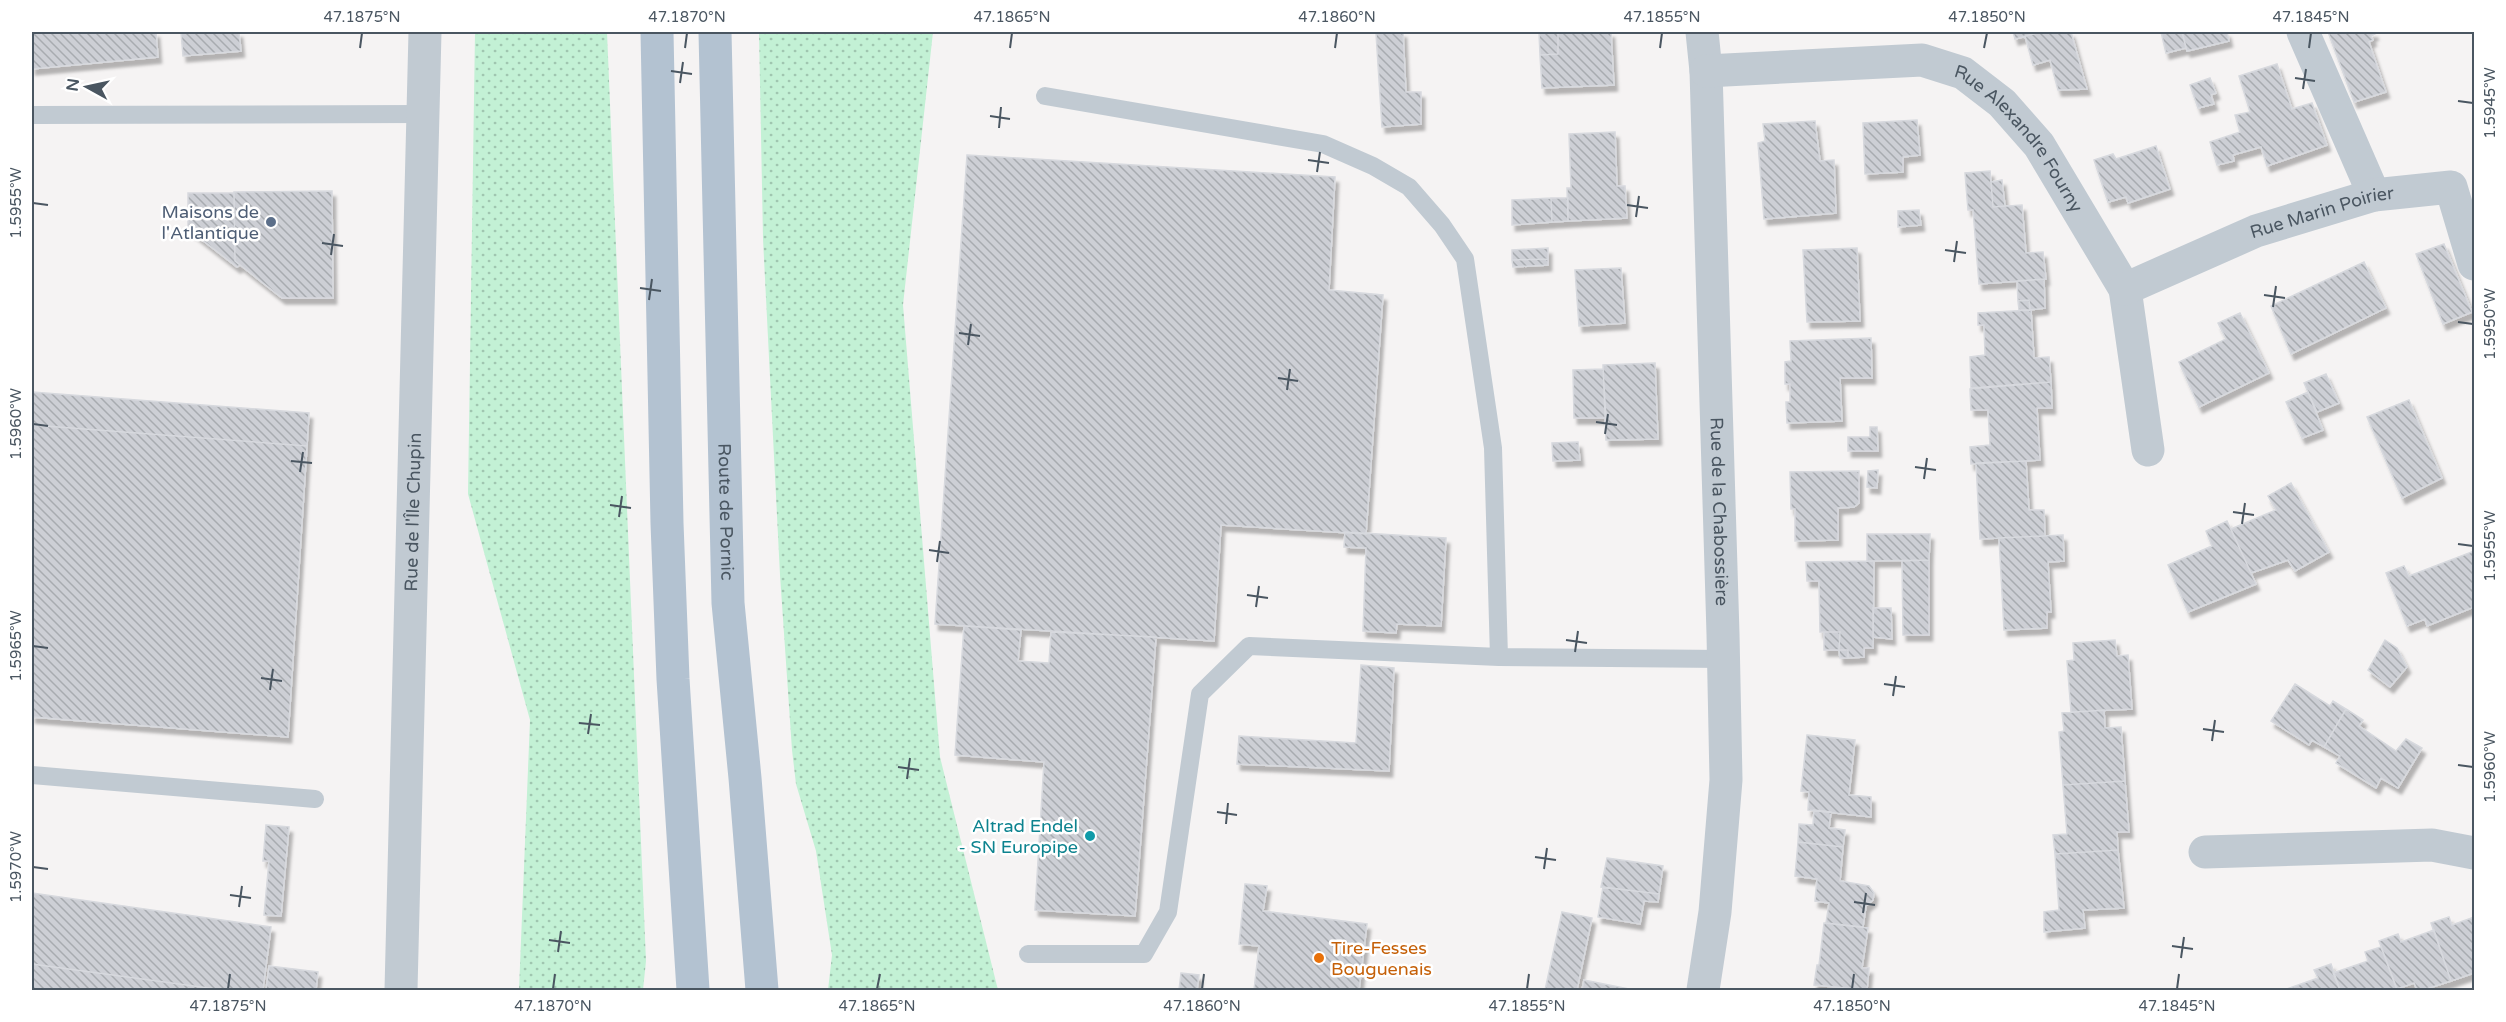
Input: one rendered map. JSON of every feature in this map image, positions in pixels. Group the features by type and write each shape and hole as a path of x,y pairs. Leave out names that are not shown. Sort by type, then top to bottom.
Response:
{"main road":[{"path":"657,32 667,534 673,678 693,990"},
{"name":"Route de Pornic","path":"715,32 728,603 762,990"}],"street":[{"name":"Rue de l'Île Chupin","path":"401,990 424,32"},
{"name":"Rue de la Chabossière","path":"1702,32 1706,71 1726,780 1715,912 1702,990"},
{"path":"2303,32 2374,195"},
{"name":"Rue Alexandre Fourny","path":"1706,71 1922,60 1963,73 2002,102 2039,145 2125,289 2148,450"},
{"name":"Rue Marin Poirier","path":"2125,289 2256,231 2374,195 2451,187 2475,264"},
{"path":"2205,852 2433,845 2475,853"}],"lane":[{"path":"1045,96 1323,144 1373,166 1409,187 1442,225 1465,259 1493,448 1499,657"},
{"path":"32,115 423,114"},
{"path":"1028,954 1144,954 1168,912 1200,694 1249,646 1499,657 1724,659"},
{"path":"32,775 315,799"}],"green space":[{"path":"475,32 607,32 646,961 643,990 519,990 530,720 468,494"},
{"path":"759,32 933,32 903,305 940,757 998,990 828,990 832,955 816,851 796,784 792,750 780,575 763,239"}],"building":[{"path":"32,32 156,32 158,57 32,69"},
{"path":"181,32 239,32 241,51 183,56"},
{"path":"1403,32 1406,92 1421,92 1421,124 1382,127 1376,33"},
{"path":"1539,32 1558,32 1558,54 1540,55"},
{"path":"1558,32 1611,32 1614,85 1542,88 1540,55 1558,54"},
{"path":"2013,32 2041,32 2015,39"},
{"path":"2041,32 2071,32 2087,89 2058,90 2050,60 2033,65 2025,36"},
{"path":"2161,32 2182,32 2186,48 2166,53"},
{"path":"2182,32 2227,32 2229,41 2187,51"},
{"path":"2328,32 2374,32 2375,34 2371,36 2373,40 2369,42 2386,92 2354,102"},
{"path":"2277,64 2292,109 2312,103 2327,145 2267,166 2261,147 2233,155 2234,161 2217,165 2210,142 2240,132 2235,115 2250,112 2239,76"},
{"path":"2210,78 2216,93 2211,95 2214,104 2198,108 2190,85"},
{"path":"1917,120 1920,155 1903,157 1903,172 1865,174 1863,123"},
{"path":"1815,121 1820,161 1834,160 1836,213 1764,219 1758,143 1765,141 1763,124"},
{"path":"1615,132 1617,186 1625,186 1627,218 1568,221 1567,188 1571,188 1569,134"},
{"path":"2156,146 2170,189 2128,203 2126,197 2108,202 2094,160 2113,154 2116,159"},
{"path":"967,155 1335,177 1329,290 1383,295 1366,534 1221,525 1214,641 935,624"},
{"path":"1990,171 1993,207 2022,205 2026,253 2043,252 2046,279 1979,284 1973,210 1968,210 1965,173"},
{"path":"2002,180 2005,206 1993,207 1991,182"},
{"path":"332,191 333,298 282,298 235,261 234,192"},
{"path":"188,193 234,193 235,261 240,265 237,267 188,229"},
{"path":"1551,198 1568,198 1568,221 1552,222"},
{"path":"1551,198 1552,222 1512,225 1512,200"},
{"path":"1919,210 1921,225 1898,227 1898,211"},
{"path":"2444,244 2472,312 2443,324 2416,254"},
{"path":"1548,248 1548,259 1512,260 1512,250"},
{"path":"1857,248 1860,321 1807,322 1803,250"},
{"path":"1548,259 1548,265 1513,267 1512,260"},
{"path":"2364,262 2386,308 2291,354 2271,306"},
{"path":"1621,268 1625,323 1579,326 1575,270"},
{"path":"2044,279 2045,308 2030,310 2029,300 2018,301 2017,281"},
{"path":"2029,300 2030,310 2019,310 2018,301"},
{"path":"2031,310 2034,358 2049,357 2051,382 1971,388 1970,357 1985,355 1984,325 1978,325 1978,313"},
{"path":"2240,313 2269,373 2199,407 2179,362 2226,339 2218,323"},
{"path":"1871,338 1872,378 1840,378 1842,421 1787,423 1786,402 1790,402 1790,384 1785,384 1785,362 1791,361 1790,341"},
{"path":"1655,363 1658,439 1606,440 1603,365"},
{"path":"1603,369 1606,418 1574,418 1573,370"},
{"path":"2326,374 2339,403 2317,412 2304,383"},
{"path":"2051,382 2052,408 2037,408 2040,460 1971,464 1970,447 1990,445 1988,410 1971,410 1970,389"},
{"path":"32,392 309,413 307,446 32,425"},
{"path":"2308,392 2323,430 2302,438 2286,402"},
{"path":"2409,400 2442,478 2402,498 2367,417"},
{"path":"32,425 307,446 288,737 32,717"},
{"path":"1870,427 1877,427 1878,451 1848,451 1848,437 1870,437"},
{"path":"1578,442 1580,460 1553,461 1552,443"},
{"path":"2026,461 2029,510 2044,510 2045,536 1980,539 1976,463"},
{"path":"1878,470 1877,488 1867,487 1868,471"},
{"path":"1859,471 1859,503 1854,507 1838,508 1838,540 1795,541 1795,509 1791,509 1790,472"},
{"path":"2291,483 2329,552 2295,571 2288,560 2251,573 2231,529 2276,510 2268,496"},
{"path":"2227,521 2256,584 2188,612 2168,565 2212,546 2206,531"},
{"path":"1345,532 1446,538 1441,626 1397,624 1396,633 1363,631 1366,548 1344,547"},
{"path":"1867,534 1930,534 1929,560 1867,561"},
{"path":"2063,535 2064,561 2048,562 2051,612 2047,612 2047,628 2004,630 1999,538"},
{"path":"2474,551 2474,607 2427,626 2425,619 2407,626 2386,573 2404,566 2409,576"},
{"path":"1929,560 1929,635 1903,635 1902,561"},
{"path":"1874,561 1873,648 1864,648 1864,657 1848,658 1848,650 1839,650 1840,632 1820,632 1819,581 1807,581 1806,562"},
{"path":"1873,608 1891,608 1892,639 1873,637"},
{"name":"Altrad Endel - SN Europipe","path":"964,626 1021,630 1018,661 1049,663 1051,632 1156,637 1135,916 1035,910 1044,762 955,755"},
{"path":"1824,632 1840,632 1839,650 1824,650"},
{"path":"2115,640 2117,656 2128,655 2132,709 2071,712 2067,661 2074,660 2073,643"},
{"path":"2385,640 2397,648 2407,667 2390,687 2368,670"},
{"path":"1839,650 1848,650 1848,658 1840,658"},
{"path":"1361,665 1394,668 1389,771 1237,764 1239,736 1356,743"},
{"path":"2295,684 2330,706 2333,701 2346,709 2324,747 2312,740 2309,745 2271,721"},
{"path":"2346,709 2363,720 2359,726 2396,751 2406,739 2422,748 2398,788 2381,778 2376,788 2336,763 2340,756 2324,747"},
{"path":"2104,710 2105,728 2121,727 2125,781 2063,785 2059,732 2064,731 2062,713"},
{"path":"1807,735 1855,740 1849,795 1871,797 1871,817 1808,810 1809,792 1801,791"},
{"path":"2125,781 2129,832 2117,832 2118,850 2055,854 2053,835 2067,834 2063,785"},
{"path":"1814,810 1831,812 1829,828 1845,830 1843,847 1798,842 1799,824 1813,825"},
{"path":"266,825 289,827 281,916 264,915 269,861 263,861"},
{"path":"1798,842 1843,847 1840,881 1869,886 1874,893 1873,900 1866,906 1863,927 1826,923 1829,903 1815,901 1817,879 1795,876"},
{"path":"2118,850 2124,908 2083,910 2085,928 2044,932 2044,912 2059,910 2055,854"},
{"path":"1607,858 1663,866 1659,894 1601,887"},
{"path":"1245,884 1267,886 1263,911 1367,924 1359,990 1254,990 1259,946 1239,944"},
{"path":"1603,887 1659,894 1658,902 1644,901 1640,924 1598,917"},
{"path":"32,893 271,927 263,990 223,990 32,964"},
{"path":"1562,912 1592,918 1577,990 1545,990"},
{"path":"2449,917 2452,925 2474,917 2474,973 2451,981 2431,923"},
{"path":"1824,923 1868,928 1862,968 1869,968 1867,990 1814,985"},
{"path":"2434,930 2451,981 2423,990 2417,990 2414,983 2397,989 2379,941 2398,934 2401,942"},
{"path":"2381,947 2397,990 2340,990 2333,973 2368,961 2365,952"},
{"path":"32,964 223,990 32,990"},
{"path":"2331,964 2340,990 2284,990 2318,978 2314,970"},
{"path":"269,966 318,972 316,990 266,990"},
{"path":"1181,973 1199,975 1197,990 1179,990"},
{"path":"1584,980 1634,990 1582,990"}],"place":[{"name":"Maisons de l'Atlantique","path":"271,222"},
{"name":"Altrad Endel - SN Europipe","path":"1090,836"},
{"name":"Tire-Fesses Bouguenais","path":"1319,958"}]}
